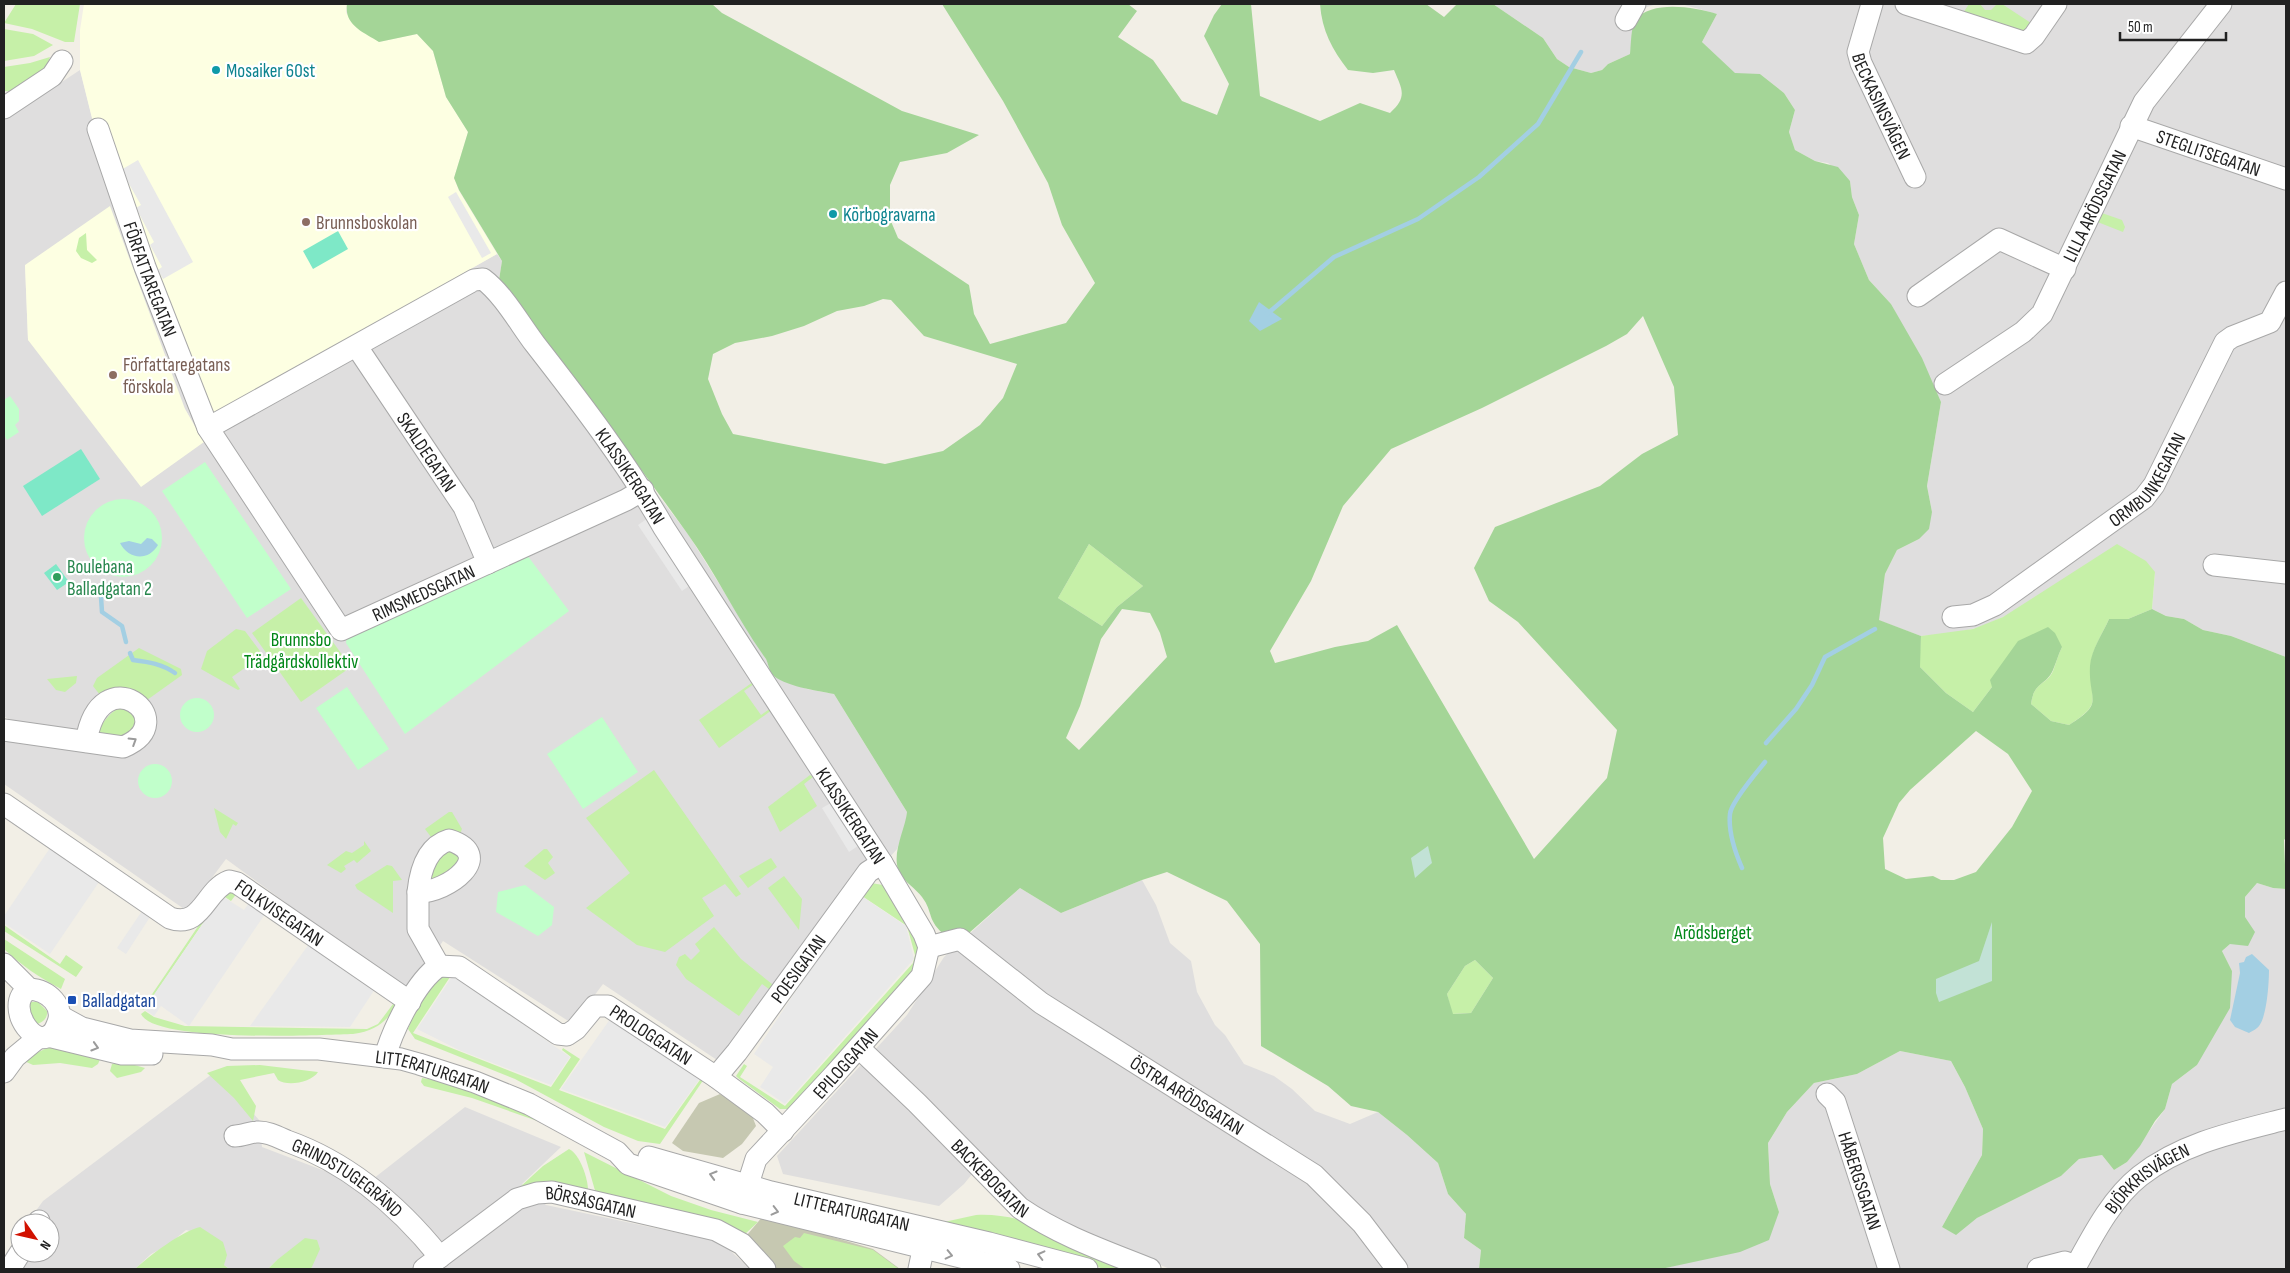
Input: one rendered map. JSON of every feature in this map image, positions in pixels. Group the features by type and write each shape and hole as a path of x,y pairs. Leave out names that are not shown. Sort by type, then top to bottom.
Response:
{"street":[{"name":"BECKASINSVÄGEN","path":"1872,4 1858,52 1861,63 1915,177"},
{"path":"1906,4 2026,43 2034,36 2056,4"},
{"name":"LILLA ARÖDSGATAN","path":"1945,384 2023,332 2042,314 2144,102 2221,4"},
{"path":"4,108 52,76 62,62"},
{"name":"STEGLITSEGATAN","path":"2131,126 2286,179"},
{"name":"FÖRFATTAREGATAN","path":"98,129 145,267 208,428"},
{"path":"1918,296 1999,239 2065,269"},
{"name":"KLASSIKERGATAN","path":"208,428 357,347 474,280 483,279 499,296 572,392 643,490 664,528 882,863 924,934 929,947"},
{"name":"ORMBUNKEGATAN","path":"1953,617 1973,615 1995,605 2144,498 2154,485 2225,342 2232,337 2278,327 2286,292"},
{"name":"SKALDEGATAN","path":"357,347 456,493 488,563"},
{"name":"RIMSMEDSGATAN","path":"208,428 341,630 626,500 643,490"},
{"path":"2214,564 2286,569"},
{"path":"4,730 86,742"},
{"name":"FOLKVISEGATAN","path":"4,804 170,918 178,921 192,918 218,886 229,881 237,884 410,1002"},
{"name":"POESIGATAN","path":"716,1078 868,872 882,863"},
{"path":"385,1057 392,1033 410,1002 439,966 418,929 418,892"},
{"name":"ÖSTRA ARÖDSGATAN","path":"929,947 960,939 1039,1002 1314,1175 1362,1223 1397,1269"},
{"name":"EPILOGGATAN","path":"744,1194 756,1159 859,1048 922,976 927,965 929,947"},
{"name":"LITTERATURGATAN","path":"4,964 29,989"},
{"name":"PROLOGGATAN","path":"439,966 458,967 558,1034 567,1035 576,1029 595,1006 608,1006 716,1078 765,1113 783,1131"},
{"name":"LITTERATURGATAN","path":"232,1049 216,1053 122,1054 43,1037 21,1029 8,1011 18,995 29,989 37,990 54,1000 60,1016 82,1028 130,1040 212,1045 232,1049 320,1049 385,1057 427,1066 475,1082 529,1104 617,1152 628,1164 744,1194 845,1210 928,1228 1067,1262 1087,1269"},
{"path":"4,1072 15,1057 57,1027 60,1016"},
{"name":"BACKEBOGATAN","path":"859,1048 917,1102 1020,1208 1074,1238 1150,1269"},
{"name":"HÅBERGSGATAN","path":"1827,1094 1835,1102 1888,1269"},
{"name":"BJÖRKRISVÄGEN","path":"2038,1269 2065,1262 2076,1268 2116,1202 2140,1176 2192,1145 2286,1119"},
{"name":"GRINDSTUGEGRÄND","path":"235,1136 257,1132 264,1133 298,1145 361,1179 414,1225 432,1263"},
{"name":"BÖRSÅSGATAN","path":"432,1263 517,1199 537,1193 552,1192 716,1230 742,1244 764,1269"},
{"name":"LITTERATURGATAN","path":"744,1194 922,1259 1009,1269"},
{"path":"922,1259 928,1228"}],"shaded area":[{"name":"Brunnsboskolan","path":"84,4 347,4 346,13 379,42 417,34 433,51 446,97 468,132 454,178 459,191 497,254 214,414 92,118 80,70 80,30"},
{"path":"1493,4 1657,4 1647,7 1635,20 1630,54 1608,64 1602,70 1591,73 1569,67 1557,59 1543,38"},
{"path":"1681,4 2286,4 2286,657 2231,636 2203,630 2184,619 2166,616 2152,609 2155,572 2003,617 1981,627 1949,634 1921,636 1878,620 1885,574 1897,550 1919,539 1932,512 1927,486 1941,402 1891,304 1869,280 1854,244 1859,215 1852,197 1850,181 1828,163 1815,161 1795,150 1789,132 1795,110 1784,93 1760,74 1735,74 1702,42 1717,14"},
{"path":"80,70 92,118 214,414 497,254 502,261 499,280 633,456 654,490 688,534 766,659 772,674 784,681 807,689 834,694 907,812 905,827 897,849 780,982 723,1064 603,984 573,1024 443,941 408,992 226,859 187,911 4,784 4,738 14,723 4,716 4,120","holes":["25,265 185,409 204,443 28,340"]},
{"path":"138,160 193,262 163,279 158,270 162,267 150,245 154,242 136,208 141,205 121,170"},
{"path":"456,192 491,253 482,258 448,197"},
{"name":"Författaregatans förskola","path":"110,206 185,409 204,442 141,487 28,340 25,265"},
{"path":"648,518 692,584 682,591 638,525"},
{"path":"831,803 858,846 849,852 822,808"},
{"path":"1428,846 1432,863 1415,878 1411,858"},
{"path":"50,848 99,882 50,954 4,923 4,916"},
{"path":"1142,880 1156,905 1170,943 1191,961 1197,992 1215,1025 1225,1035 1244,1064 1274,1076 1292,1089 1315,1111 1350,1124 1378,1112 1407,1135 1438,1163 1448,1194 1466,1214 1464,1238 1481,1250 1479,1269 1170,1269 1085,1234 1033,1205 981,1163 964,1184 939,1206 783,1174 777,1156 907,1015 944,957 1020,888 1061,913"},
{"path":"2257,883 2273,888 2286,889 2286,1269 1661,1269 1694,1261 1779,1212 1770,1184 1768,1143 1787,1112 1814,1083 1857,1074 1900,1051 1951,1061 1965,1087 1983,1129 1982,1155 1942,1227 1956,1234 1977,1218 2061,1176 2079,1159 2102,1155 2114,1170 2127,1162 2165,1109 2172,1084 2197,1065 2232,971 2222,951 2230,944 2245,917 2245,897"},
{"path":"860,895 906,926 914,959 785,1104 760,1087 773,1067 754,1054"},
{"path":"222,896 244,910 249,903 265,914 189,1026 161,1006 154,1016 144,1009"},
{"path":"142,911 150,917 126,954 117,948"},
{"path":"1992,922 1992,981 1939,1002 1936,993 1936,979 1979,961"},
{"path":"309,944 375,989 350,1027 250,1026"},
{"path":"453,975 570,1057 551,1085 459,1050 417,1029"},
{"path":"613,1015 701,1077 665,1127 561,1089"},
{"path":"216,1071 259,1120 262,1147 364,1186 465,1107 561,1147 522,1184 546,1205 721,1242 750,1269 311,1269 312,1266 277,1260 268,1269 229,1269 224,1265 226,1252 211,1236 186,1230 168,1245 151,1254 135,1269 4,1269 4,1256 10,1247 10,1263 60,1263 60,1213 34,1213 43,1201"},
{"path":"720,1094 751,1113 756,1126 742,1144 723,1158 683,1151 672,1143 699,1103"},
{"path":"763,1216 873,1249 900,1269 777,1269 747,1235"}],"green space":[{"path":"16,4 80,4 74,42 65,42 32,29 4,23"},
{"name":"Arödsberget","path":"347,4 712,4 722,13 902,111 979,135 947,153 900,162 890,185 890,219 898,238 969,285 974,314 990,344 1066,323 1095,283 1062,225 1048,183 1003,101 942,4 1128,4 1137,11 1118,37 1153,60 1182,101 1217,115 1229,84 1204,36 1214,15 1222,4 1251,4 1260,96 1320,121 1360,103 1390,113 1399,102 1402,93 1394,70 1373,73 1348,70 1337,55 1329,39 1323,23 1320,4 1426,4 1444,17 1457,4 1493,4 1543,38 1557,59 1569,67 1591,73 1602,70 1608,64 1630,54 1634,23 1642,14 1662,7 1673,7 1696,9 1717,14 1702,42 1735,73 1760,74 1784,93 1795,110 1789,132 1795,150 1815,161 1838,167 1850,181 1852,197 1859,215 1854,244 1869,280 1891,304 1922,358 1941,402 1927,486 1932,512 1929,529 1919,539 1897,550 1885,574 1879,620 1921,636 1920,667 1946,693 1973,712 1992,687 1990,680 2018,641 2048,627 2055,633 2062,647 2053,670 2047,679 2037,687 2031,704 2051,721 2069,725 2088,711 2093,700 2090,678 2091,660 2109,619 2128,619 2152,609 2166,616 2184,619 2203,630 2231,636 2286,657 2286,838 2284,840 2286,889 2273,888 2257,883 2245,897 2245,917 2255,932 2248,946 2230,944 2222,951 2232,971 2230,1008 2197,1065 2172,1084 2165,1109 2127,1162 2114,1170 2102,1155 2079,1159 2061,1176 1977,1218 1956,1235 1942,1227 1982,1155 1983,1129 1965,1087 1951,1061 1900,1051 1857,1074 1814,1083 1787,1112 1768,1143 1770,1184 1779,1212 1769,1240 1740,1252 1661,1269 1479,1269 1481,1250 1464,1238 1466,1214 1448,1194 1438,1163 1378,1112 1351,1106 1328,1086 1261,1046 1260,944 1227,901 1167,872 1142,880 1061,913 1020,888 969,933 946,936 940,930 933,921 922,897 902,877 897,867 897,851 907,812 834,694 792,685 772,674 766,659 687,533 499,280 502,261 459,190 454,178 468,132 446,97 433,51 417,34 379,42 356,27 348,17","holes":["883,299 891,300 924,336 1017,364 1003,398 980,425 943,451 885,464 733,434 722,414 708,379 713,354 735,343 772,336 804,326 837,311 864,306","1643,316 1674,387 1678,435 1642,454 1600,486 1495,527 1474,568 1489,601 1518,622 1617,730 1607,778 1534,859 1397,625 1368,641 1335,647 1275,663 1270,651 1311,581 1343,506 1391,449 1482,408 1627,334","1089,544 1143,586 1117,607 1102,626 1058,598","1122,609 1150,613 1160,633 1167,657 1079,750 1066,738 1080,706 1101,639","1976,731 2008,754 2032,791 2012,827 1976,872 1954,880 1941,880 1933,876 1906,879 1885,869 1883,838 1899,803 1910,790","1475,960 1493,978 1471,1013 1453,1014 1447,994 1465,966"]},
{"path":"1969,4 1980,4 1985,10 1991,10 1995,4 2002,4 2031,23 2024,34 1963,13"},
{"path":"4,29 33,34 53,45 34,56 4,61"},
{"path":"50,57 46,68 15,92 4,91 4,67 30,63"},
{"path":"2099,212 2122,220 2125,227 2123,232 2095,221"},
{"path":"338,231 348,249 313,269 303,251"},
{"path":"86,233 87,250 97,260 92,263 81,258 76,251 79,238"},
{"path":"10,396 19,409 19,421 15,425 19,432 7,440 4,435 4,400"},
{"path":"81,449 100,479 42,516 23,486"},
{"path":"205,462 291,589 247,618 162,491"},
{"path":"123,499 138,502 150,511 159,523 162,538 159,553 150,565 138,574 123,577 108,574 96,565 87,553 84,538 87,523 96,511 108,502"},
{"path":"1089,544 1143,586 1117,607 1102,626 1058,598"},
{"path":"2117,544 2146,561 2155,572 2152,609 2128,619 2109,619 2095,648 2092,660 2093,700 2087,711 2069,725 2051,721 2031,704 2037,687 2053,671 2062,647 1992,687 1973,712 1946,693 1919,666 1921,636 1973,629 2003,617"},
{"path":"524,551 569,611 405,734 346,643 347,634"},
{"name":"Boulebana Balladgatan 2","path":"56,564 69,582 57,590 44,573"},
{"name":"Brunnsbo Trädgårdskollektiv","path":"301,598 351,667 301,702 252,633"},
{"path":"236,629 245,631 263,655 232,677 240,689 238,690 201,669 207,651"},
{"path":"139,648 181,669 182,675 147,700 100,695 93,686 97,678"},
{"path":"77,676 76,683 65,692 56,690 47,679"},
{"path":"753,682 754,684 744,691 761,715 771,708 772,710 719,748 699,720"},
{"path":"347,687 389,749 358,770 316,708"},
{"path":"197,698 209,703 214,715 209,727 197,732 185,727 180,715 185,703"},
{"path":"123,707 139,720 126,740 101,738 99,729 112,713"},
{"path":"602,717 638,772 583,809 547,754"},
{"path":"155,764 162,765 167,769 171,774 171,788 167,793 162,797 155,798 148,797 143,793 139,788 138,781 139,774 143,769 148,765"},
{"path":"654,770 741,894 736,897 725,884 702,898 714,916 665,952 637,945 586,908 630,873 586,818"},
{"path":"810,775 813,777 804,784 817,806 780,832 768,807"},
{"path":"214,808 238,823 236,826 233,824 226,839 220,832"},
{"path":"449,812 452,812 462,829 460,834 437,834 431,837 425,829"},
{"path":"364,841 371,851 357,863 354,860 344,866 346,869 341,873 327,865 346,851 352,853 364,845"},
{"path":"544,849 547,849 553,857 548,863 555,873 545,880 524,866"},
{"path":"440,851 460,853 461,864 430,884 428,868"},
{"path":"771,858 777,867 748,888 739,876"},
{"path":"387,865 392,866 402,880 393,881 393,913 357,889 355,885"},
{"path":"784,876 802,899 799,930 768,888"},
{"path":"871,883 883,885 905,917 914,935 918,955 910,978 788,1109 780,1109 736,1076 744,1064 747,1066 740,1077 785,1106 913,963 915,955 907,926 859,894"},
{"path":"525,885 554,907 552,925 538,936 496,912 498,892"},
{"path":"222,891 237,893 231,901 222,895 144,1010 142,1009"},
{"path":"4,925 60,964 66,955 83,967 76,977 4,931"},
{"path":"714,927 741,959 772,984 775,989 773,992 762,984 739,1016 686,979 676,965 679,957 685,954 691,960 700,951 695,944"},
{"path":"4,939 65,979 61,989 31,971 10,955 4,949"},
{"path":"1475,960 1493,978 1471,1013 1452,1014 1447,994 1465,966"},
{"path":"452,974 413,1033 551,1087 571,1057 562,1050 563,1048 580,1059 559,1090 665,1129 702,1077 706,1076 660,1144 638,1141 604,1127 515,1079 415,1039 408,1029 415,1011 437,977"},
{"path":"31,1002 38,1002 47,1011 45,1019 37,1024 24,1013"},
{"path":"393,1004 396,1007 378,1026 353,1034 275,1036 205,1033 175,1030 152,1023 141,1014 145,1011 154,1017 185,1026 367,1029 378,1024"},
{"path":"49,1047 101,1057 98,1064 92,1068 60,1063 33,1065 22,1060"},
{"path":"112,1064 131,1064 145,1068 141,1072 117,1078 110,1071"},
{"path":"260,1065 318,1072 315,1076 305,1081 293,1083 278,1080 274,1073 240,1080 256,1106 253,1121 234,1098 207,1073 227,1066"},
{"path":"422,1078 470,1090 501,1102 546,1124 472,1098 424,1086 421,1082"},
{"path":"569,1149 577,1156 583,1167 588,1190 519,1188 543,1166"},
{"path":"584,1152 671,1196 711,1210 758,1222 744,1235 596,1194"},
{"path":"976,1215 1016,1219 1036,1225 1055,1232 1130,1269 1103,1269 1087,1262 944,1222"},
{"path":"200,1227 223,1242 227,1255 224,1265 229,1269 135,1269 184,1233"},
{"path":"804,1233 873,1250 899,1269 805,1269 794,1261 783,1246 795,1237 800,1238"},
{"path":"305,1238 317,1240 320,1249 311,1269 268,1269 277,1260"}],"water":[{"path":"1259,302 1282,319 1260,331 1249,321"},
{"path":"147,538 152,539 158,545 149,554 144,556 133,555 120,543 129,541 141,544"},
{"path":"2252,954 2269,970 2269,976 2267,999 2262,1021 2258,1027 2249,1033 2235,1027 2230,1020 2240,973 2239,963 2244,962 2246,957"}],"waterway":[{"path":"1267,314 1334,257 1418,219 1479,177 1538,124 1581,52"},
{"path":"108,585 101,597 102,612 122,626 126,642"},
{"path":"1766,743 1796,709 1812,685 1825,657 1875,629"},
{"path":"130,653 133,660 165,667 175,673"},
{"path":"1742,868 1731,835 1731,809 1739,795 1765,762"}],"place":[{"name":"Mosaiker 60st","path":"216,70"},
{"name":"Körbogravarna","path":"833,214"},
{"name":"Brunnsboskolan","path":"306,222"},
{"name":"Författaregatans förskola","path":"113,375"},
{"name":"Boulebana Balladgatan 2","path":"57,577"},
{"name":"Balladgatan","path":"72,1000"}]}
